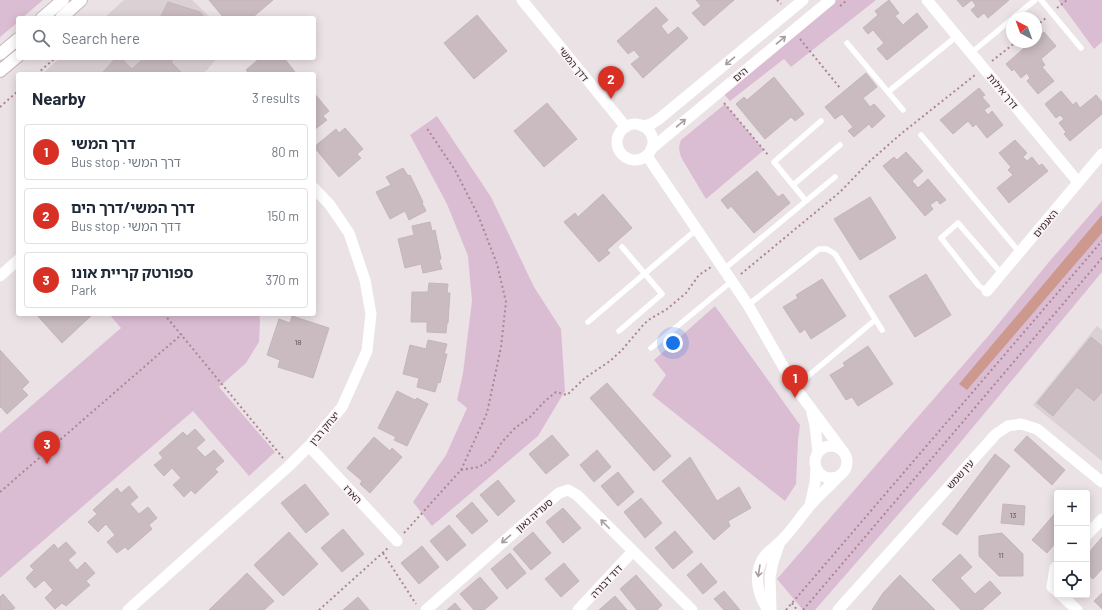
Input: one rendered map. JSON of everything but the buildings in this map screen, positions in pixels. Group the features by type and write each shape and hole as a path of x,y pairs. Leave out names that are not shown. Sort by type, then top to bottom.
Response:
{"street":[{"path":"44,16 63,0"},
{"path":"63,16 81,0"},
{"name":"דדך המשי","path":"522,0 626,127"},
{"name":"הים","path":"642,126 651,124 659,119 803,0"},
{"name":"הים","path":"649,152 830,0"},
{"name":"דרך אילות","path":"927,0 1078,182"},
{"path":"0,54 16,41"},
{"path":"0,71 16,58"},
{"path":"634,125 642,126 648,131 653,141 649,152 639,159 631,160 620,152 618,147 618,138 620,133 626,127 634,125"},
{"path":"649,152 697,229 748,305 795,387 846,454 848,459 848,465 842,475 838,477 809,507 781,541 773,562 770,577 769,610"},
{"name":"האגמים","path":"987,291 1102,154"},
{"name":"יצחק רבין","path":"128,610 289,466 309,446 342,406 367,351 371,314 365,280 349,233 330,205 316,190"},
{"path":"0,276 16,262"},
{"path":"810,408 815,425 818,453"},
{"name":"עין שמש","path":"838,610 996,434 1008,426 1021,424 1037,429 1102,482"},
{"name":"הארז","path":"309,446 397,541"},
{"path":"809,507 815,482 815,463 818,453 826,446 837,447 842,450"},
{"path":"816,468 823,476 833,479 838,477"},
{"name":"סעדיה גאון","path":"426,610 559,492 568,490 577,495 692,610"},
{"path":"1090,532 1102,519"},
{"name":"דוד דבורה","path":"578,610 633,551"},
{"path":"1054,574 1052,587 1054,589"},
{"path":"1064,598 1077,610"}],"lane":[{"path":"1020,12 1035,0"},
{"path":"1041,0 1081,48"},
{"path":"971,52 1006,23"},
{"path":"888,92 957,36"},
{"path":"847,43 903,110"},
{"path":"806,201 774,162 821,121"},
{"path":"921,135 1020,253"},
{"path":"793,185 840,145"},
{"path":"721,266 835,177"},
{"path":"987,291 979,286 941,238 958,223 1002,274"},
{"path":"588,322 697,229"},
{"path":"619,331 662,294 622,247"},
{"path":"748,305 819,249 827,249 835,254 882,330"},
{"path":"651,348 732,281"},
{"path":"795,387 875,320"}],"path":[{"path":"794,30 840,88"},
{"path":"732,281 840,192 870,161 902,133 1008,48"},
{"path":"39,72 53,60"},
{"path":"0,107 16,93"},
{"path":"717,94 774,162"},
{"path":"319,610 397,541 460,470 487,413 501,347 506,302 497,264 478,215 455,170 426,127"},
{"path":"786,610 1102,241"},
{"path":"803,610 1102,258"},
{"path":"460,470 480,467 491,460 502,442 515,428 530,417 545,401 556,392 567,395 585,378 610,361 630,342 644,324 667,309 686,293 699,275 721,266"},
{"path":"166,316 289,466"},
{"path":"0,492 182,334"},
{"path":"383,553 416,604"},
{"path":"792,603 797,610"}],"shaded area":[{"path":"0,0 43,0 24,16 16,16 16,24 0,37"},
{"path":"124,0 192,0 209,16 106,16"},
{"path":"835,0 876,0 791,67 784,59 730,101 722,92"},
{"path":"1058,0 1102,0 1102,42 1094,49"},
{"path":"58,60 215,60 204,72 44,72"},
{"path":"725,104 764,150 706,199 682,159 679,145 681,140"},
{"path":"437,116 491,197 534,287 561,329 565,391 538,436 432,526 413,502 446,455 467,408 457,400 463,373 472,301 468,256 447,204 410,135"},
{"path":"1102,201 1102,272 944,462 815,610 803,610 777,579 990,334 1048,263"},
{"path":"1102,215 1102,233 967,390 959,384"},
{"path":"715,306 800,425 796,484 785,501 652,395 666,375 654,360"},
{"path":"111,316 259,316 259,342 246,363 219,387 275,452 249,476 193,411 0,578 0,433 121,328"},
{"path":"1097,326 1102,330 1102,461 1033,405"}],"place":[{"name":"דרך המשי/דרך הים","path":"611,99"},
{"name":"דרך המשי","path":"795,398"},
{"name":"ספורטק קריית אונו","path":"47,464"}]}
